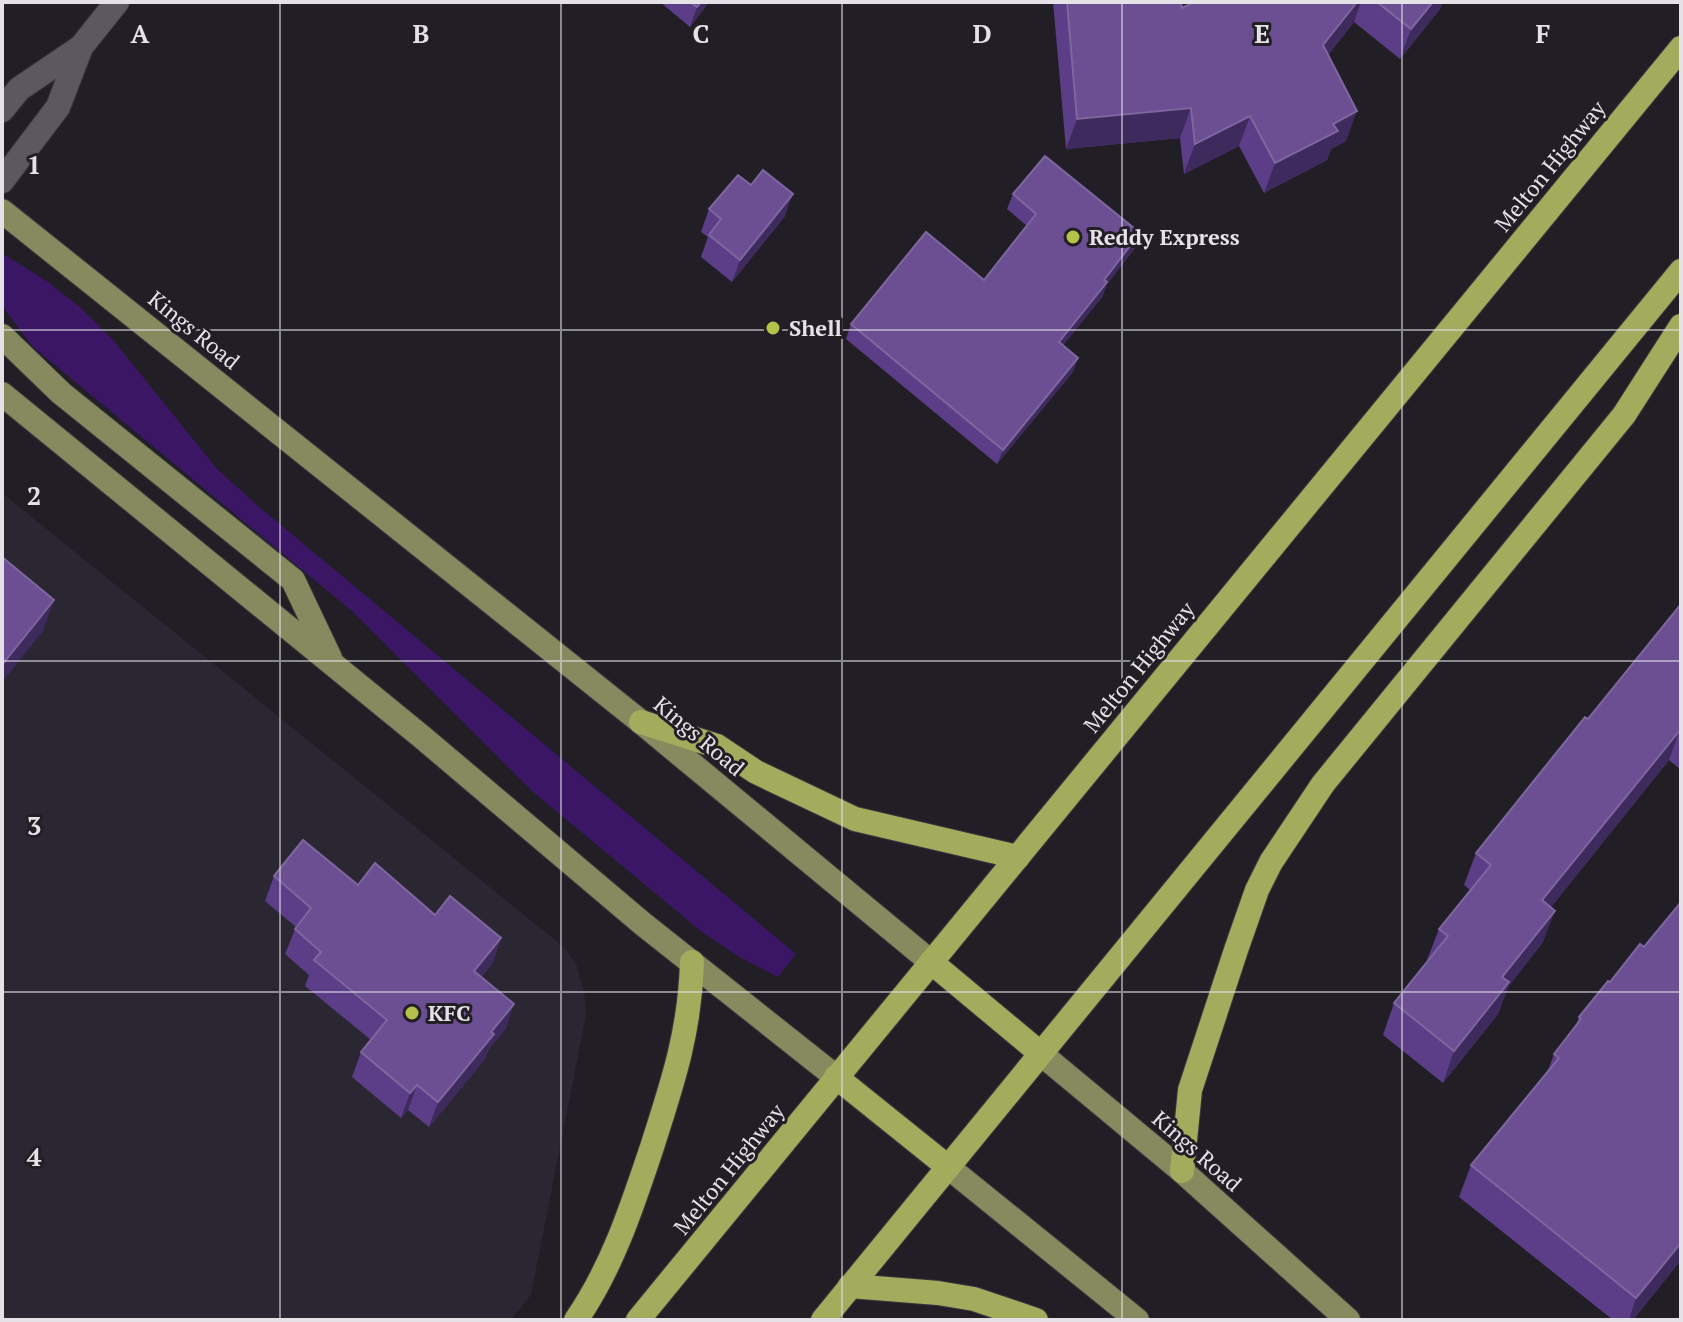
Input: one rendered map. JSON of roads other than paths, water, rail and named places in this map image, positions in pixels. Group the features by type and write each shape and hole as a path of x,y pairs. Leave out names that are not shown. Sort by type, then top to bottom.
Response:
{"highway":[{"name":"Melton Highway","path":"638,1320 1681,48"},
{"path":"823,1320 1681,271"},
{"path":"1182,1171 1190,1090 1240,938 1271,862 1323,784 1624,415 1681,326"},
{"path":"641,722 717,746 756,772 855,819 1018,857"},
{"path":"576,1320 611,1257 645,1168 686,1032 692,962"},
{"name":"Kings Road","path":"931,962 1040,1053"},
{"path":"836,1077 948,1167"},
{"path":"850,1286 974,1299 1036,1320"}],"main road":[{"name":"Kings Road","path":"2,211 641,722 931,962"},
{"path":"2,336 61,393 293,580 333,663"},
{"path":"2,394 333,663 590,881 836,1077"},
{"name":"Kings Road","path":"1040,1053 1182,1171 1348,1320"},
{"path":"948,1167 1137,1320"}],"street":[{"path":"2,110 19,89 81,47 117,2"},
{"path":"2,181 58,107 81,47"}],"place":[{"name":"Reddy Express","path":"1073,237"},
{"name":"Shell","path":"773,328"},
{"name":"KFC","path":"412,1013"}]}
